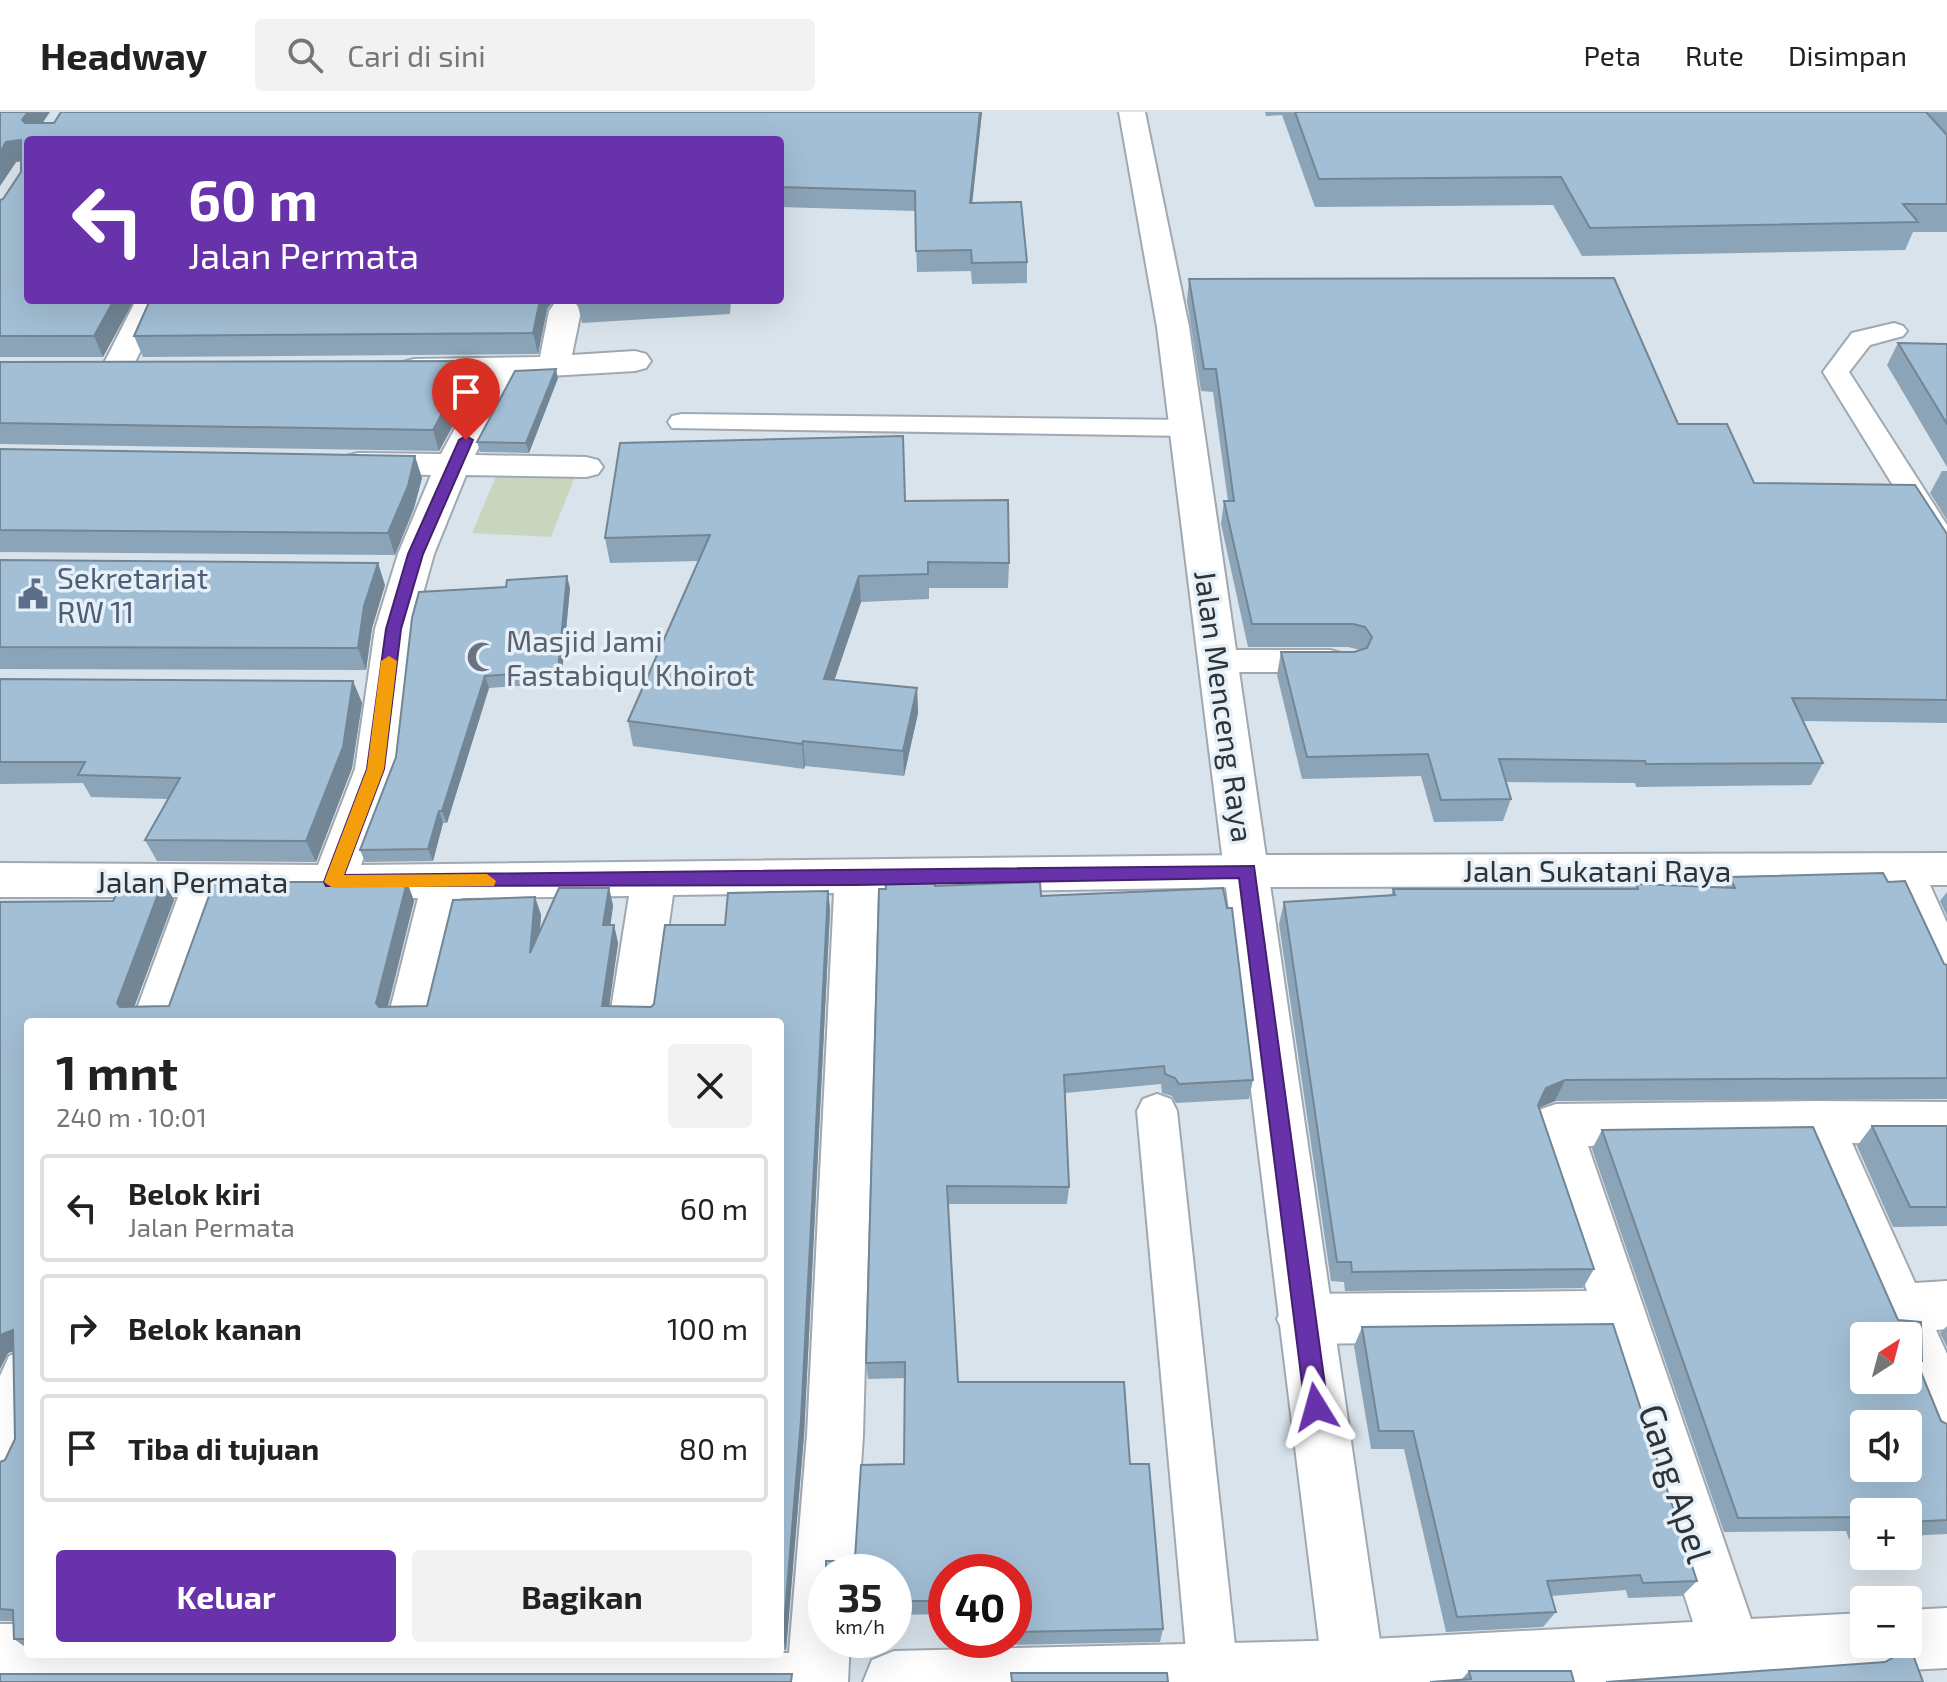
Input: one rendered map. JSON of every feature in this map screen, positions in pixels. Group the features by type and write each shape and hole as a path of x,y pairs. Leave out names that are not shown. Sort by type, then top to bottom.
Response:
{"street":[{"name":"Jalan Menceng Raya","path":"1132,112 1173,327 1354,1676"},
{"path":"117,369 149,304"},
{"path":"554,366 565,311"},
{"path":"379,369 504,369 635,361"},
{"path":"333,882 376,769 370,687 394,629 395,570 504,369"},
{"path":"329,462 586,467"},
{"name":"Jalan Sukatani Raya","path":"1248,871 1947,869"},
{"name":"Jalan Permata","path":"0,880 444,882 1248,871"},
{"path":"1901,871 1947,971"},
{"path":"817,1682 835,1435 857,878"},
{"path":"633,1018 653,880"},
{"path":"156,1018 206,881"},
{"path":"411,1018 444,882"},
{"path":"1818,1122 1947,1123"},
{"path":"1818,1122 1923,1307 1947,1417"},
{"name":"Gang Apel","path":"1732,1651 1556,1125 1818,1122"},
{"path":"1304,1319 1622,1315"},
{"path":"0,1452 24,1385"},
{"path":"1922,1639 1947,1638"},
{"path":"894,1682 1213,1673 1354,1676 1443,1666 1850,1644"},
{"path":"0,1654 24,1655"},
{"path":"98,1658 245,1664 527,1667 785,1682"}],"lane":[{"path":"1894,331 1861,339 1836,372 1947,548"},
{"path":"682,422 1187,428"},
{"path":"1219,661 1348,661"},
{"path":"1157,1111 1213,1673"}],"green space":[{"path":"500,467 577,472 551,537 472,533"}],"building":[{"path":"0,112 28,112 22,120 25,123 54,123 61,112 980,112 970,203 1021,202 1027,262 972,263 971,250 916,251 915,191 784,187 784,136 24,136 24,304 112,304 94,336 0,336 0,200 21,172 21,140 6,142 0,152"},
{"path":"1295,112 1926,112 1947,135 1947,204 1903,204 1918,222 1590,228 1561,177 1319,179"},
{"path":"1614,278 1678,424 1727,424 1754,483 1915,485 1947,534 1947,700 1792,698 1823,763 1646,764 1645,761 1499,759 1511,799 1441,800 1428,754 1307,757 1281,652 1354,652 1367,648 1372,637 1365,627 1353,624 1252,624 1224,501 1234,501 1216,369 1204,369 1189,279"},
{"path":"148,304 539,304 533,333 134,336"},
{"path":"1898,343 1947,344 1947,424"},
{"path":"471,361 433,430 0,423 0,362"},
{"path":"556,369 526,443 477,442 515,371"},
{"path":"903,436 905,501 1008,500 1009,563 928,562 928,574 859,576 824,679 917,688 903,751 803,741 802,744 628,721 710,535 605,538 620,443"},
{"path":"0,449 415,456 408,486 388,533 0,530"},
{"path":"0,560 378,563 364,606 358,648 0,647"},
{"path":"567,576 558,671 485,676 428,849 360,850 396,757 412,618 419,592 506,587 507,580"},
{"path":"0,679 353,681 343,747 306,841 145,840 180,778 78,775 85,762 0,762"},
{"path":"1883,873 1888,882 1905,881 1947,965 1947,1078 1565,1080 1546,1088 1538,1105 1594,1269 1352,1272 1351,1262 1337,1262 1284,902 1395,895 1393,889 1638,889 1637,884 1735,888 1730,877"},
{"path":"934,876 935,886 1040,882 1041,896 1223,888 1227,908 1232,908 1253,1080 1179,1084 1175,1078 1165,1074 1164,1066 1064,1075 1069,1187 947,1186 958,1382 1124,1382 1130,1464 1149,1464 1163,1629 1032,1632 1032,1554 928,1554 928,1601 912,1601 912,1554 855,1554 861,1465 904,1464 905,1362 866,1363 879,889 886,889 885,880"},
{"path":"124,881 163,881 117,1003 120,1007 169,1006 214,882 407,882 376,1003 379,1007 427,1006 453,900 535,897 530,953 559,888 609,888 603,925 614,925 602,1006 651,1007 654,1004 665,925 725,925 728,893 828,891 801,1420 784,1626 784,1018 24,1018 24,1639 14,1639 13,1610 0,1609 0,1462 5,1460 15,1439 13,1330 0,1335 0,902 113,901"},
{"path":"1872,1126 1947,1126 1947,1207 1910,1207"},
{"path":"1813,1127 1898,1320 1921,1322 1850,1322 1850,1394 1922,1394 1922,1375 1941,1421 1947,1424 1947,1520 1922,1521 1922,1498 1850,1498 1850,1517 1738,1518 1602,1130"},
{"path":"1613,1324 1697,1581 1643,1583 1640,1575 1547,1581 1556,1612 1457,1617 1413,1431 1379,1431 1362,1327"},
{"path":"1892,1658 1914,1658 1923,1682 1606,1682 1885,1662"},
{"path":"1469,1671 1571,1671 1574,1682 1430,1682 1471,1679"},
{"path":"1011,1673 1167,1673 1168,1682 1012,1682"},
{"path":"0,1674 792,1674 791,1682 0,1682"}],"slow traffic":[{"path":"389,661 376,769 333,882 487,881"}],"place":[{"name":"Sekretariat RW 11","path":"33,594"},
{"name":"Masjid Jami Fastabiqul Khoirot","path":"482,657"}],"route":[{"path":"466,440 416,554 394,629 376,769 333,882 1248,871 1316,1407"}]}
